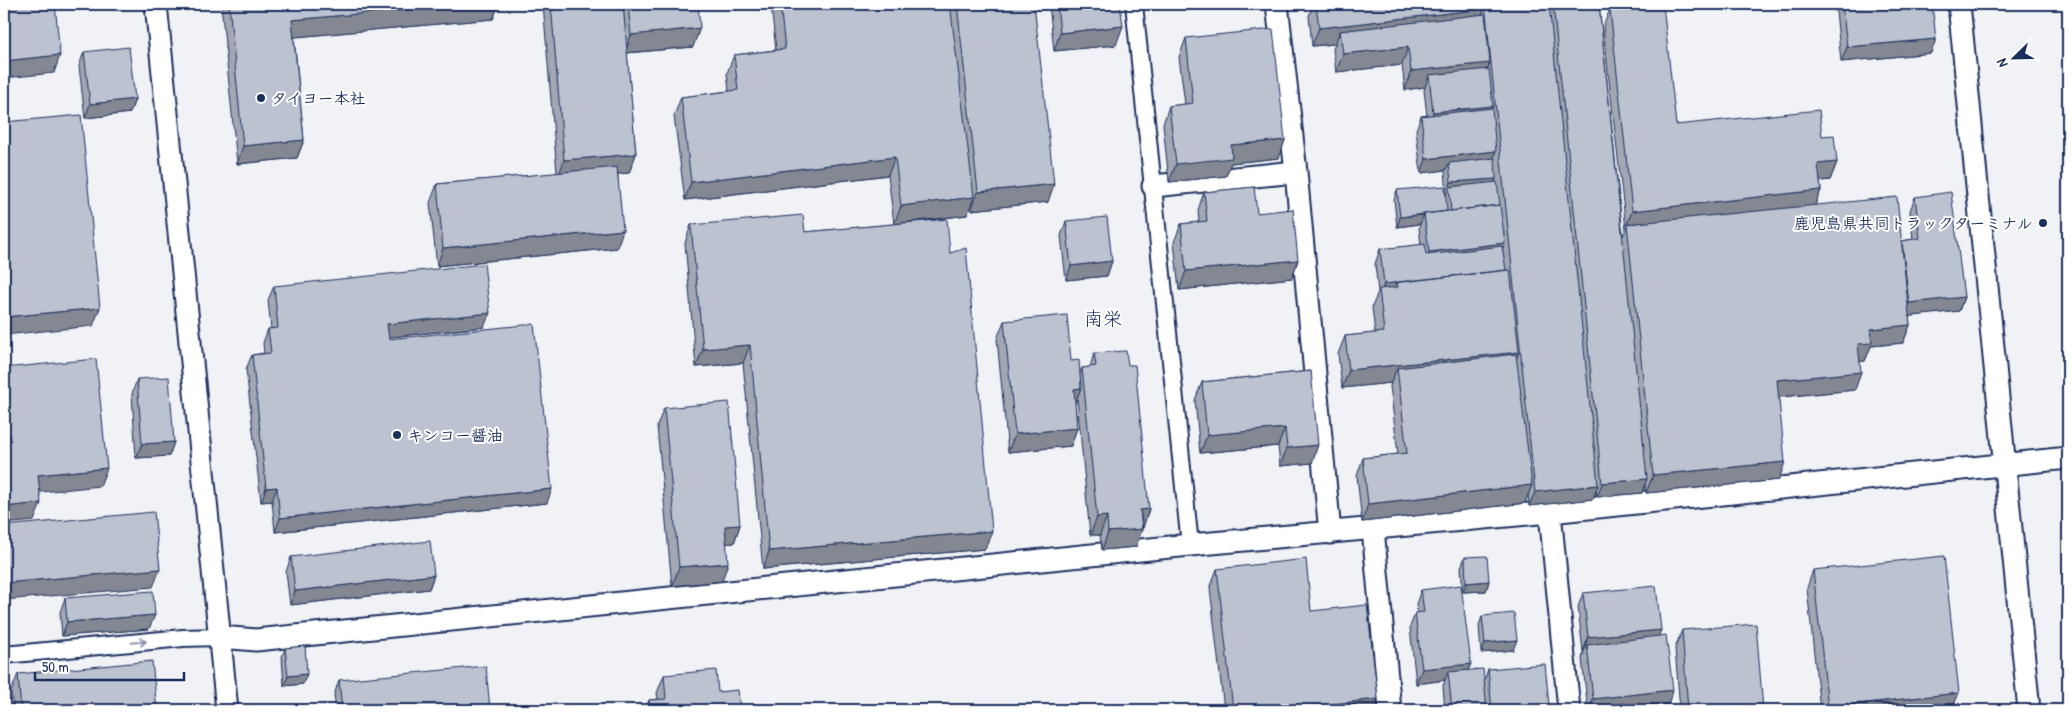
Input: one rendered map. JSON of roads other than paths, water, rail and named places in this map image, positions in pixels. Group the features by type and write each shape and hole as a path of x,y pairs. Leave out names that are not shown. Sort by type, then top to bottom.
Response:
{"street":[{"path":"156,4 227,710"},
{"path":"1134,4 1190,544"},
{"path":"1277,4 1296,172 1330,533"},
{"path":"1959,4 2029,710"},
{"path":"1153,186 1296,172"},
{"path":"4,655 183,638 220,637 256,640 1190,544 1373,530 2068,458"},
{"path":"1550,512 1569,710"},
{"path":"1373,530 1390,710"}],"place":[{"name":"タイヨー本社","path":"261,98"},
{"name":"鹿児島県共同トラックターミナル","path":"2043,223"},
{"name":"キンコー醤油","path":"397,435"}],"district":[{"name":"南栄","path":"1103,318"}]}
